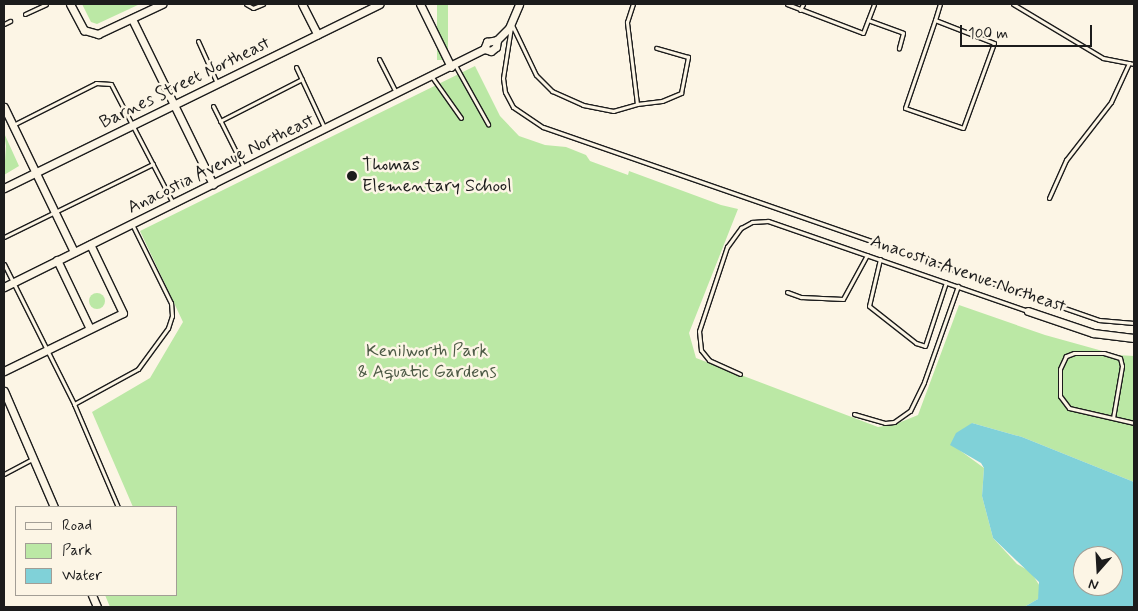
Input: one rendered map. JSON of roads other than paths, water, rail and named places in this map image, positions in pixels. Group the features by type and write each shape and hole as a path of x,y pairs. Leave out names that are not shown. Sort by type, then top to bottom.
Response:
{"street":[{"path":"70,4 81,26 93,34 103,33 162,4"},
{"path":"302,4 317,34"},
{"name":"Barnes Street Northeast","path":"4,188 379,4"},
{"path":"420,4 453,66"},
{"path":"512,24 518,4"},
{"path":"132,19 213,184"},
{"name":"Anacostia Avenue Northeast","path":"4,287 432,77 484,49 487,42 497,40 512,24"},
{"path":"4,107 74,252"},
{"path":"4,371 123,313 90,244"},
{"path":"57,260 90,329"},
{"name":"Anacostia Avenue Northeast","path":"1028,311 1093,333 1134,338"},
{"path":"4,391 54,506"}],"lane":[{"path":"25,14 46,4"},
{"path":"246,4 253,8 263,4"},
{"path":"633,4 627,22 637,104"},
{"path":"787,4 863,33 874,4"},
{"path":"800,10 803,4"},
{"path":"935,20 994,43 964,128 905,108 940,4"},
{"path":"1013,4 1103,58 1134,64"},
{"path":"868,20 903,33 899,48"},
{"path":"4,24 10,21"},
{"path":"512,24 536,75 552,91 583,104 613,112 637,104 662,101 681,93 688,57 656,48"},
{"path":"512,24 503,78 505,92 513,106 544,127 1099,320 1134,323"},
{"path":"198,41 217,83"},
{"path":"379,59 397,94"},
{"path":"1049,198 1066,160 1111,102 1129,63"},
{"path":"453,66 488,124"},
{"path":"296,67 326,130"},
{"path":"432,77 461,118"},
{"path":"220,121 302,80"},
{"path":"13,125 104,82 111,84 173,204"},
{"path":"213,106 244,169"},
{"path":"4,237 153,164"},
{"name":"Anacostia Avenue Northeast","path":"740,374 714,364 699,342 699,331 727,247 741,228 752,222 768,221 794,229 1028,311"},
{"path":"74,404 138,369 168,328 172,316 171,303 132,224"},
{"path":"788,292 800,297 843,299 868,255"},
{"path":"880,259 870,306 916,343 925,346 946,282"},
{"path":"4,264 74,404 118,506"},
{"path":"854,414 885,423 894,422 910,411 922,389 958,286"},
{"path":"1113,418 1122,366 1120,358 1104,353 1074,353 1066,356 1060,369 1060,396 1069,408 1134,423"},
{"path":"4,474 33,459"}],"water":[{"path":"972,423 1022,437 1134,482 1134,607 1024,607 1038,599 1039,582 993,538 982,496 984,468 981,463 950,445 956,433"}],"place":[{"name":"Thomas Elementary School","path":"352,176"}],"park label":[{"name":"Kenilworth Park & Aquatic Gardens","path":"427,362"}]}
